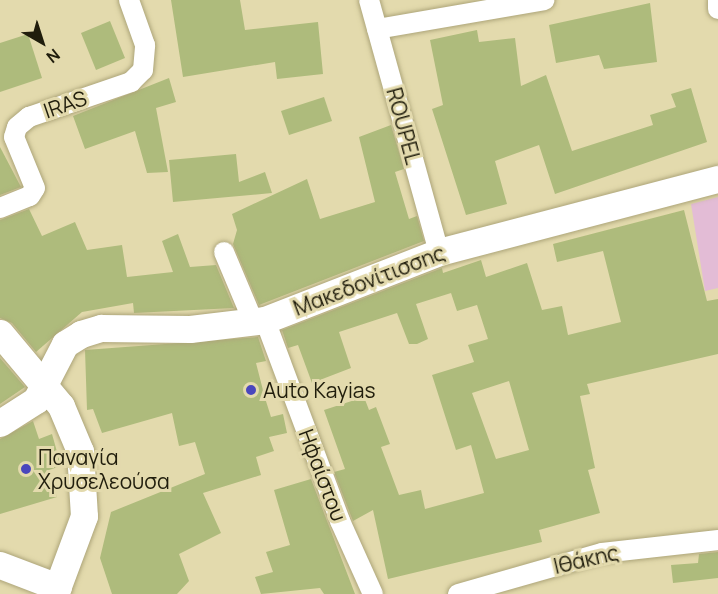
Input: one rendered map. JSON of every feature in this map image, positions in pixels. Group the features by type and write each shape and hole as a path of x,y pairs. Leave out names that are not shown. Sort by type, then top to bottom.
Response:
{"main road":[{"name":"Μακεδονίτισσης","path":"47,388 65,344 101,327 190,329 260,320 439,252 718,179"},
{"path":"0,333 47,388 71,423 84,474 84,516 62,592 0,565"},
{"path":"0,423 47,388"}],"street":[{"name":"IRAS","path":"0,208 30,196 35,188 14,137 17,127 29,117 131,82 144,70 145,45 129,0"},
{"name":"ROUPEL","path":"369,0 439,252"},
{"path":"378,29 545,0"},
{"path":"718,0 718,9"},
{"name":"Ηφαίστου","path":"224,252 260,320 340,521 373,594"},
{"name":"Ιθάκης","path":"458,594 602,553 718,540"}],"shaded area":[{"path":"718,197 718,288 705,291 691,204"}],"building":[{"path":"171,0 240,0 245,30 318,22 323,74 277,79 275,62 183,77"},
{"path":"650,3 657,62 604,69 599,55 556,63 549,25"},
{"path":"110,21 125,58 96,70 81,33"},
{"path":"477,30 479,42 515,38 521,86 546,75 572,151 653,125 650,115 676,107 671,94 691,88 707,142 555,194 539,145 495,161 507,204 466,215 432,109 443,105 430,40"},
{"path":"28,34 42,78 0,92 0,43"},
{"path":"169,78 176,102 156,108 168,172 147,173 135,131 85,149 73,116"},
{"path":"324,97 332,121 289,135 281,111"},
{"path":"391,125 404,169 395,172 409,219 417,216 424,241 259,305 233,244 237,230 232,214 307,179 320,219 375,202 359,137"},
{"path":"0,147 21,187 0,195"},
{"path":"236,154 239,182 265,172 272,193 173,202 169,160"},
{"path":"29,209 42,236 75,222 87,250 122,245 127,277 173,272 162,241 178,234 190,267 216,265 234,308 134,313 133,303 82,312 36,352 12,323 0,318 0,220"},
{"path":"684,210 707,301 718,299 718,354 587,384 590,394 580,396 595,468 588,470 600,513 539,530 542,542 388,579 373,510 353,521 334,472 345,469 324,410 364,397 369,410 376,407 390,444 381,447 399,495 421,490 425,509 484,493 471,445 456,450 432,375 474,362 468,345 488,339 477,305 457,311 451,293 416,304 428,339 417,344 409,344 397,313 339,332 351,368 312,383 298,345 288,348 282,330 442,268 443,273 481,260 486,277 527,263 542,310 562,306 568,335 621,322 603,251 557,262 553,244","holes":["509,381 529,450 496,459 472,393"]},
{"path":"258,337 266,361 256,363 265,398 271,417 283,414 287,433 269,437 274,451 256,457 261,475 203,493 221,533 179,554 189,581 177,594 112,594 100,558 111,512 205,474 195,442 179,446 172,413 102,433 93,409 87,410 85,350"},
{"path":"0,358 25,387 0,404"},
{"name":"Παναγία Χρυσελεούσα","path":"33,421 39,439 52,434 61,466 49,470 57,497 0,514 0,439"},
{"path":"311,479 355,594 324,594 320,588 261,594 255,577 273,572 266,552 290,545 274,490"},
{"path":"718,552 718,578 673,583 671,565 698,563 699,554"}],"place":[{"name":"Auto Kayias","path":"251,390"},
{"name":"Παναγία Χρυσελεούσα","path":"26,469"}]}
